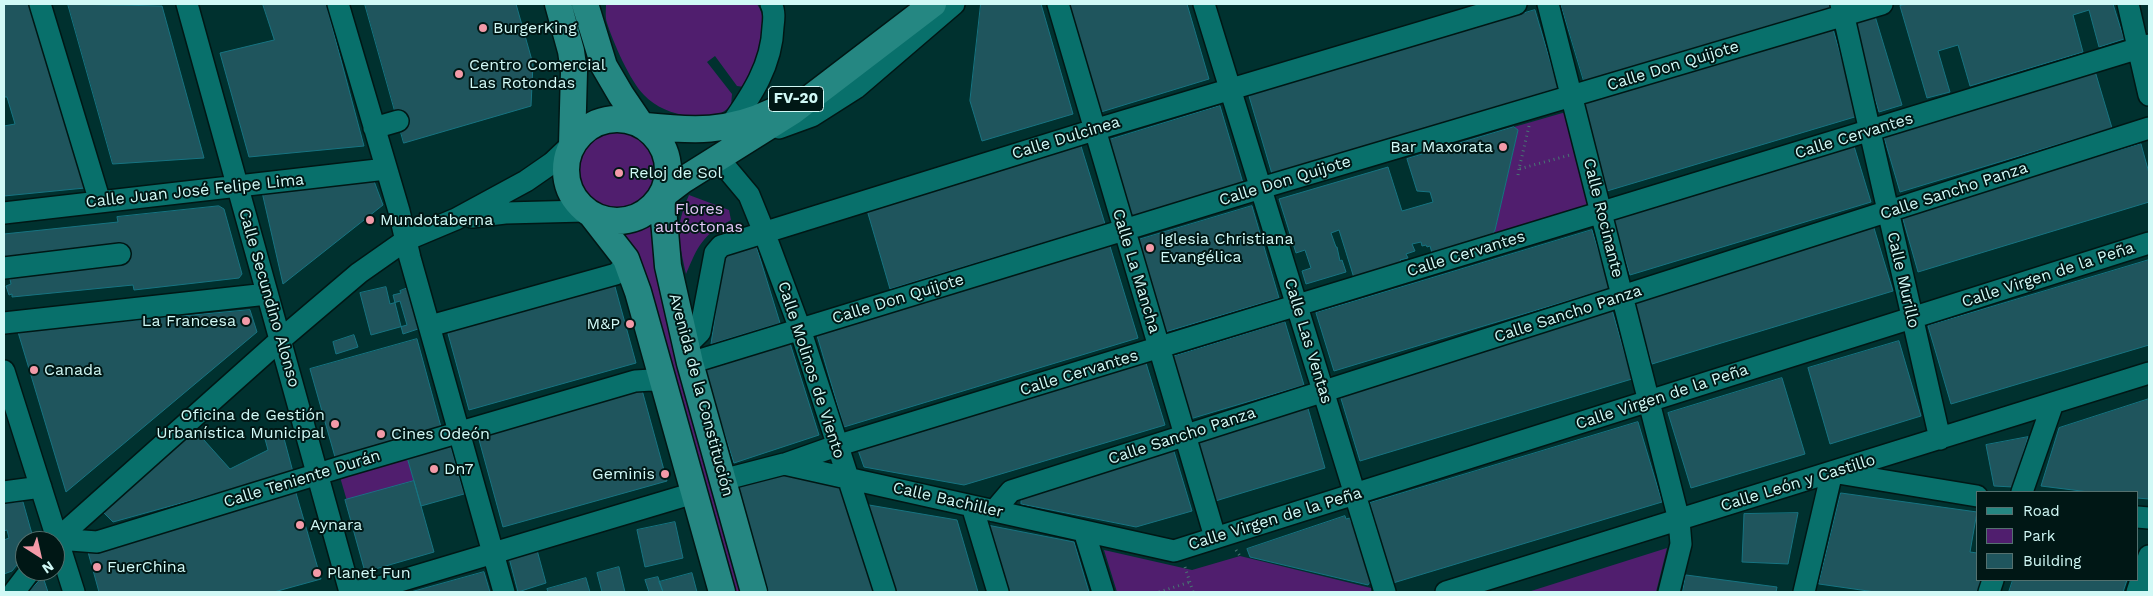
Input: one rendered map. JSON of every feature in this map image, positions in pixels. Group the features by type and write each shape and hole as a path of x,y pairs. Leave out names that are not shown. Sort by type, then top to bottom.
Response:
{"main road":[{"path":"558,4 571,51 574,72 572,144 565,172 568,186 574,199 588,212 602,219 617,222 634,219 649,211 662,196 669,173 668,157 661,142 642,125 620,95 604,66 588,7"},
{"name":"FV-20","path":"662,196 718,158 737,134 810,90 921,4"},
{"name":"FV-20","path":"642,125 737,134 808,101 934,4"},
{"path":"572,144 584,130 598,122 614,118 627,119 642,125"},
{"name":"Avenida de la Constitución","path":"662,196 668,266 687,353 754,592"},
{"name":"Avenida de la Constitución","path":"588,212 626,259 638,292 722,592"}],"street":[{"path":"40,4 100,202"},
{"name":"Calle Secundino Alonso","path":"187,4 279,340 352,592"},
{"path":"338,4 504,592"},
{"path":"737,134 768,58 773,38 774,14 771,4"},
{"path":"737,134 812,116 834,103 856,88 954,4"},
{"name":"Calle La Mancha","path":"1058,4 1215,537"},
{"name":"Calle Las Ventas","path":"1204,4 1385,592"},
{"name":"Calle Dulcinea","path":"687,353 703,324 715,253 720,246 1094,130 1516,4"},
{"name":"Calle Rocinante","path":"1548,4 1679,520 1680,544 1669,592"},
{"name":"Calle Don Quijote","path":"687,353 800,329 1261,188 1573,97 1842,10 1882,4"},
{"path":"2128,4 2144,47 2149,95"},
{"name":"Calle Murillo","path":"1842,10 1940,438"},
{"name":"Calle Cervantes","path":"784,464 868,436 2144,47"},
{"path":"374,128 398,121"},
{"name":"Calle Sancho Panza","path":"994,511 1011,491 2149,128"},
{"path":"65,532 181,431 279,340 359,273 406,240 456,219 526,181 552,163 572,144"},
{"name":"Calle Molinos de Viento","path":"718,158 749,195 764,232 800,329 846,477 885,592"},
{"name":"Calle Juan José Felipe Lima","path":"4,213 386,169"},
{"path":"456,219 505,213 588,212"},
{"name":"Calle Virgen de la Peña","path":"1179,557 1215,537 2149,244"},
{"path":"4,268 120,254"},
{"path":"430,326 616,274 625,266 626,259"},
{"path":"12,322 267,294"},
{"path":"4,371 42,487 54,531"},
{"name":"Calle León y Castillo","path":"1446,592 2149,373"},
{"name":"Calle Teniente Durán","path":"65,540 97,542 318,474 636,381 652,380 663,382"},
{"path":"2022,491 2053,403"},
{"path":"846,477 854,452 868,436"},
{"name":"Calle Bachiller","path":"722,480 784,464 1084,531 1179,557"},
{"path":"1804,592 1832,472 1976,496"},
{"path":"8,491 42,487"},
{"path":"352,592 383,586 694,493"},
{"path":"972,506 998,592"},
{"path":"1084,531 1103,592"},
{"path":"2136,592 2149,556"},
{"path":"65,566 74,592"},
{"path":"14,592 22,581"}],"path":[{"path":"1518,175 1533,108"},
{"path":"1519,168 1574,154"},
{"path":"1236,550 1240,556"},
{"path":"1179,557 1193,592"},
{"path":"1159,592 1190,582"}],"green space":[{"path":"606,4 757,4 762,13 763,35 758,57 744,87 737,86 715,56 707,62 732,94 731,106 716,116 702,118 671,112 648,99 633,81 618,50 606,21"},
{"path":"1566,112 1590,205 1492,235 1495,230 1518,130 1514,127"},
{"name":"Flores autóctonas","path":"617,130 632,133 644,142 653,154 656,169 653,184 644,196 632,205 617,208 602,205 590,196 581,184 578,169 581,154 590,142 602,133"},
{"name":"Flores autóctonas","path":"689,195 729,210 731,220 713,231 702,242 686,274 679,234 681,217"},
{"path":"652,226 746,592 730,592 635,252 625,235"},
{"path":"407,457 414,481 347,501 340,477"},
{"path":"1667,548 1656,592 1528,592"},
{"path":"1104,550 1192,570 1240,556 1371,588 1371,592 1117,592"}],"building":[{"path":"4,4 35,4 85,188 4,196 4,126 15,124 7,97 4,97"},
{"path":"68,4 162,6 204,158 113,164"},
{"path":"263,4 326,4 364,146 249,157 220,53 274,40"},
{"name":"Centro Comercial Las Rotondas","path":"365,4 516,4 533,64 531,106 404,143"},
{"path":"981,4 1041,4 1073,114 982,141 970,101"},
{"path":"1187,4 1209,79 1101,112 1069,5"},
{"path":"1561,4 1831,4 1832,7 1584,81"},
{"path":"1909,4 2113,4 2124,39 2099,47 2089,10 2073,15 2083,52 1970,86 1958,45 1938,51 1950,92 1927,98 1900,6"},
{"path":"1535,10 1558,88 1272,174 1249,96"},
{"path":"1875,16 1902,105 1879,112 1852,23"},
{"path":"1833,29 1858,116 1607,191 1582,105"},
{"path":"2095,71 2112,128 1900,192 1883,134"},
{"path":"1220,106 1243,183 1132,216 1109,140"},
{"path":"1514,127 1518,130 1495,230 1492,235 1432,253 1430,246 1422,246 1421,242 1412,244 1415,251 1406,254 1408,258 1400,260 1401,263 1354,278 1339,230 1331,233 1340,261 1342,260 1346,272 1306,284 1302,271 1311,268 1305,250 1296,253 1279,199 1388,167 1402,211 1433,202 1430,192 1417,191 1407,159"},
{"path":"2141,144 2149,173 2149,202 1918,272 1902,216"},
{"path":"1081,146 1105,224 890,289 867,210"},
{"path":"1854,146 1871,202 1630,275 1613,219"},
{"path":"374,181 383,205 283,284 262,192"},
{"path":"219,206 224,209 242,274 239,278 134,290 133,285 12,297 12,294 9,295 6,286 11,284 8,270 4,263 4,234 118,222 117,217"},
{"path":"1252,206 1279,298 1165,332 1138,240"},
{"path":"1874,228 1893,291 1652,364 1633,300"},
{"path":"1592,230 1610,288 1334,371 1316,313"},
{"path":"755,242 780,323 711,344 724,256"},
{"path":"1109,243 1138,338 844,427 816,332"},
{"path":"2149,260 2149,345 1951,404 1928,326"},
{"path":"614,283 636,363 469,410 447,330"},
{"path":"386,287 390,304 400,301 407,325 371,335 360,293"},
{"path":"408,288 418,329 403,334 393,295 401,293 400,291"},
{"path":"250,310 257,332 66,492 18,332"},
{"path":"1612,310 1632,379 1360,461 1339,392"},
{"path":"1285,322 1304,385 1190,419 1172,357"},
{"path":"354,335 358,347 336,354 333,342"},
{"path":"417,339 441,427 335,457 310,369"},
{"path":"789,340 819,435 734,463 703,367"},
{"path":"1899,341 1921,416 1830,444 1808,368"},
{"path":"1146,363 1165,425 964,485 864,467 858,450"},
{"path":"1782,378 1805,454 1691,488 1668,413"},
{"path":"642,390 667,481 503,527 478,436"},
{"path":"2149,399 2149,499 2138,498 2138,491 2081,491 2041,486 2059,428"},
{"path":"1307,405 1325,468 1212,502 1193,439"},
{"path":"1638,422 1662,502 1393,583 1370,503"},
{"path":"195,430 230,469 268,450 265,439 282,431 293,472 113,522 102,511"},
{"path":"2028,437 2013,487 1994,486 1986,445"},
{"name":"Dn7","path":"450,444 464,494 421,506 407,457"},
{"path":"1173,448 1192,511 1136,527 1021,504 1021,494"},
{"path":"779,470 838,480 875,592 769,592 733,481"},
{"path":"414,481 434,552 365,572 345,500"},
{"path":"296,493 321,579 274,592 99,592 88,552"},
{"path":"1841,493 1976,512 1970,552 1976,553 1976,581 1981,581 1977,592 1875,592 1819,584"},
{"path":"23,502 31,531 15,531 15,567 12,571 4,574 4,540 9,538 7,530 4,531 4,504"},
{"path":"869,505 957,520 978,592 896,592"},
{"path":"1798,513 1788,564 1742,562 1744,514"},
{"path":"1345,516 1346,519 1350,518 1351,522 1354,521 1372,579 1368,585 1250,557 1247,549"},
{"path":"675,522 683,558 645,567 637,530"},
{"path":"982,524 1074,542 1089,592 1005,592"},
{"path":"537,550 546,583 518,592 509,558"},
{"path":"619,567 625,592 602,592 597,573"},
{"path":"484,572 490,592 411,592"},
{"path":"692,573 697,592 663,592 659,582"},
{"path":"1686,575 1777,587 1776,592 1683,592"},
{"path":"658,577 663,592 649,592 645,580"},
{"path":"586,578 590,592 548,592 547,589"},
{"path":"39,581 44,581 48,592 29,592"},
{"path":"2013,581 2127,581 2123,592 2009,592"}],"place":[{"name":"BurgerKing","path":"483,28"},
{"name":"Centro Comercial Las Rotondas","path":"459,74"},
{"name":"Bar Maxorata","path":"1503,147"},
{"name":"Reloj de Sol","path":"619,173"},
{"name":"Mundotaberna","path":"370,220"},
{"name":"Iglesia Christiana Evangélica","path":"1150,248"},
{"name":"La Francesa","path":"246,321"},
{"name":"M&P","path":"630,324"},
{"name":"Canada","path":"34,370"},
{"name":"Oficina de Gestión Urbanística Municipal","path":"335,424"},
{"name":"Cines Odeón","path":"381,434"},
{"name":"Dn7","path":"434,469"},
{"name":"Geminis","path":"665,474"},
{"name":"Aynara","path":"300,525"},
{"name":"FuerChina","path":"97,567"},
{"name":"Planet Fun","path":"317,573"}]}
